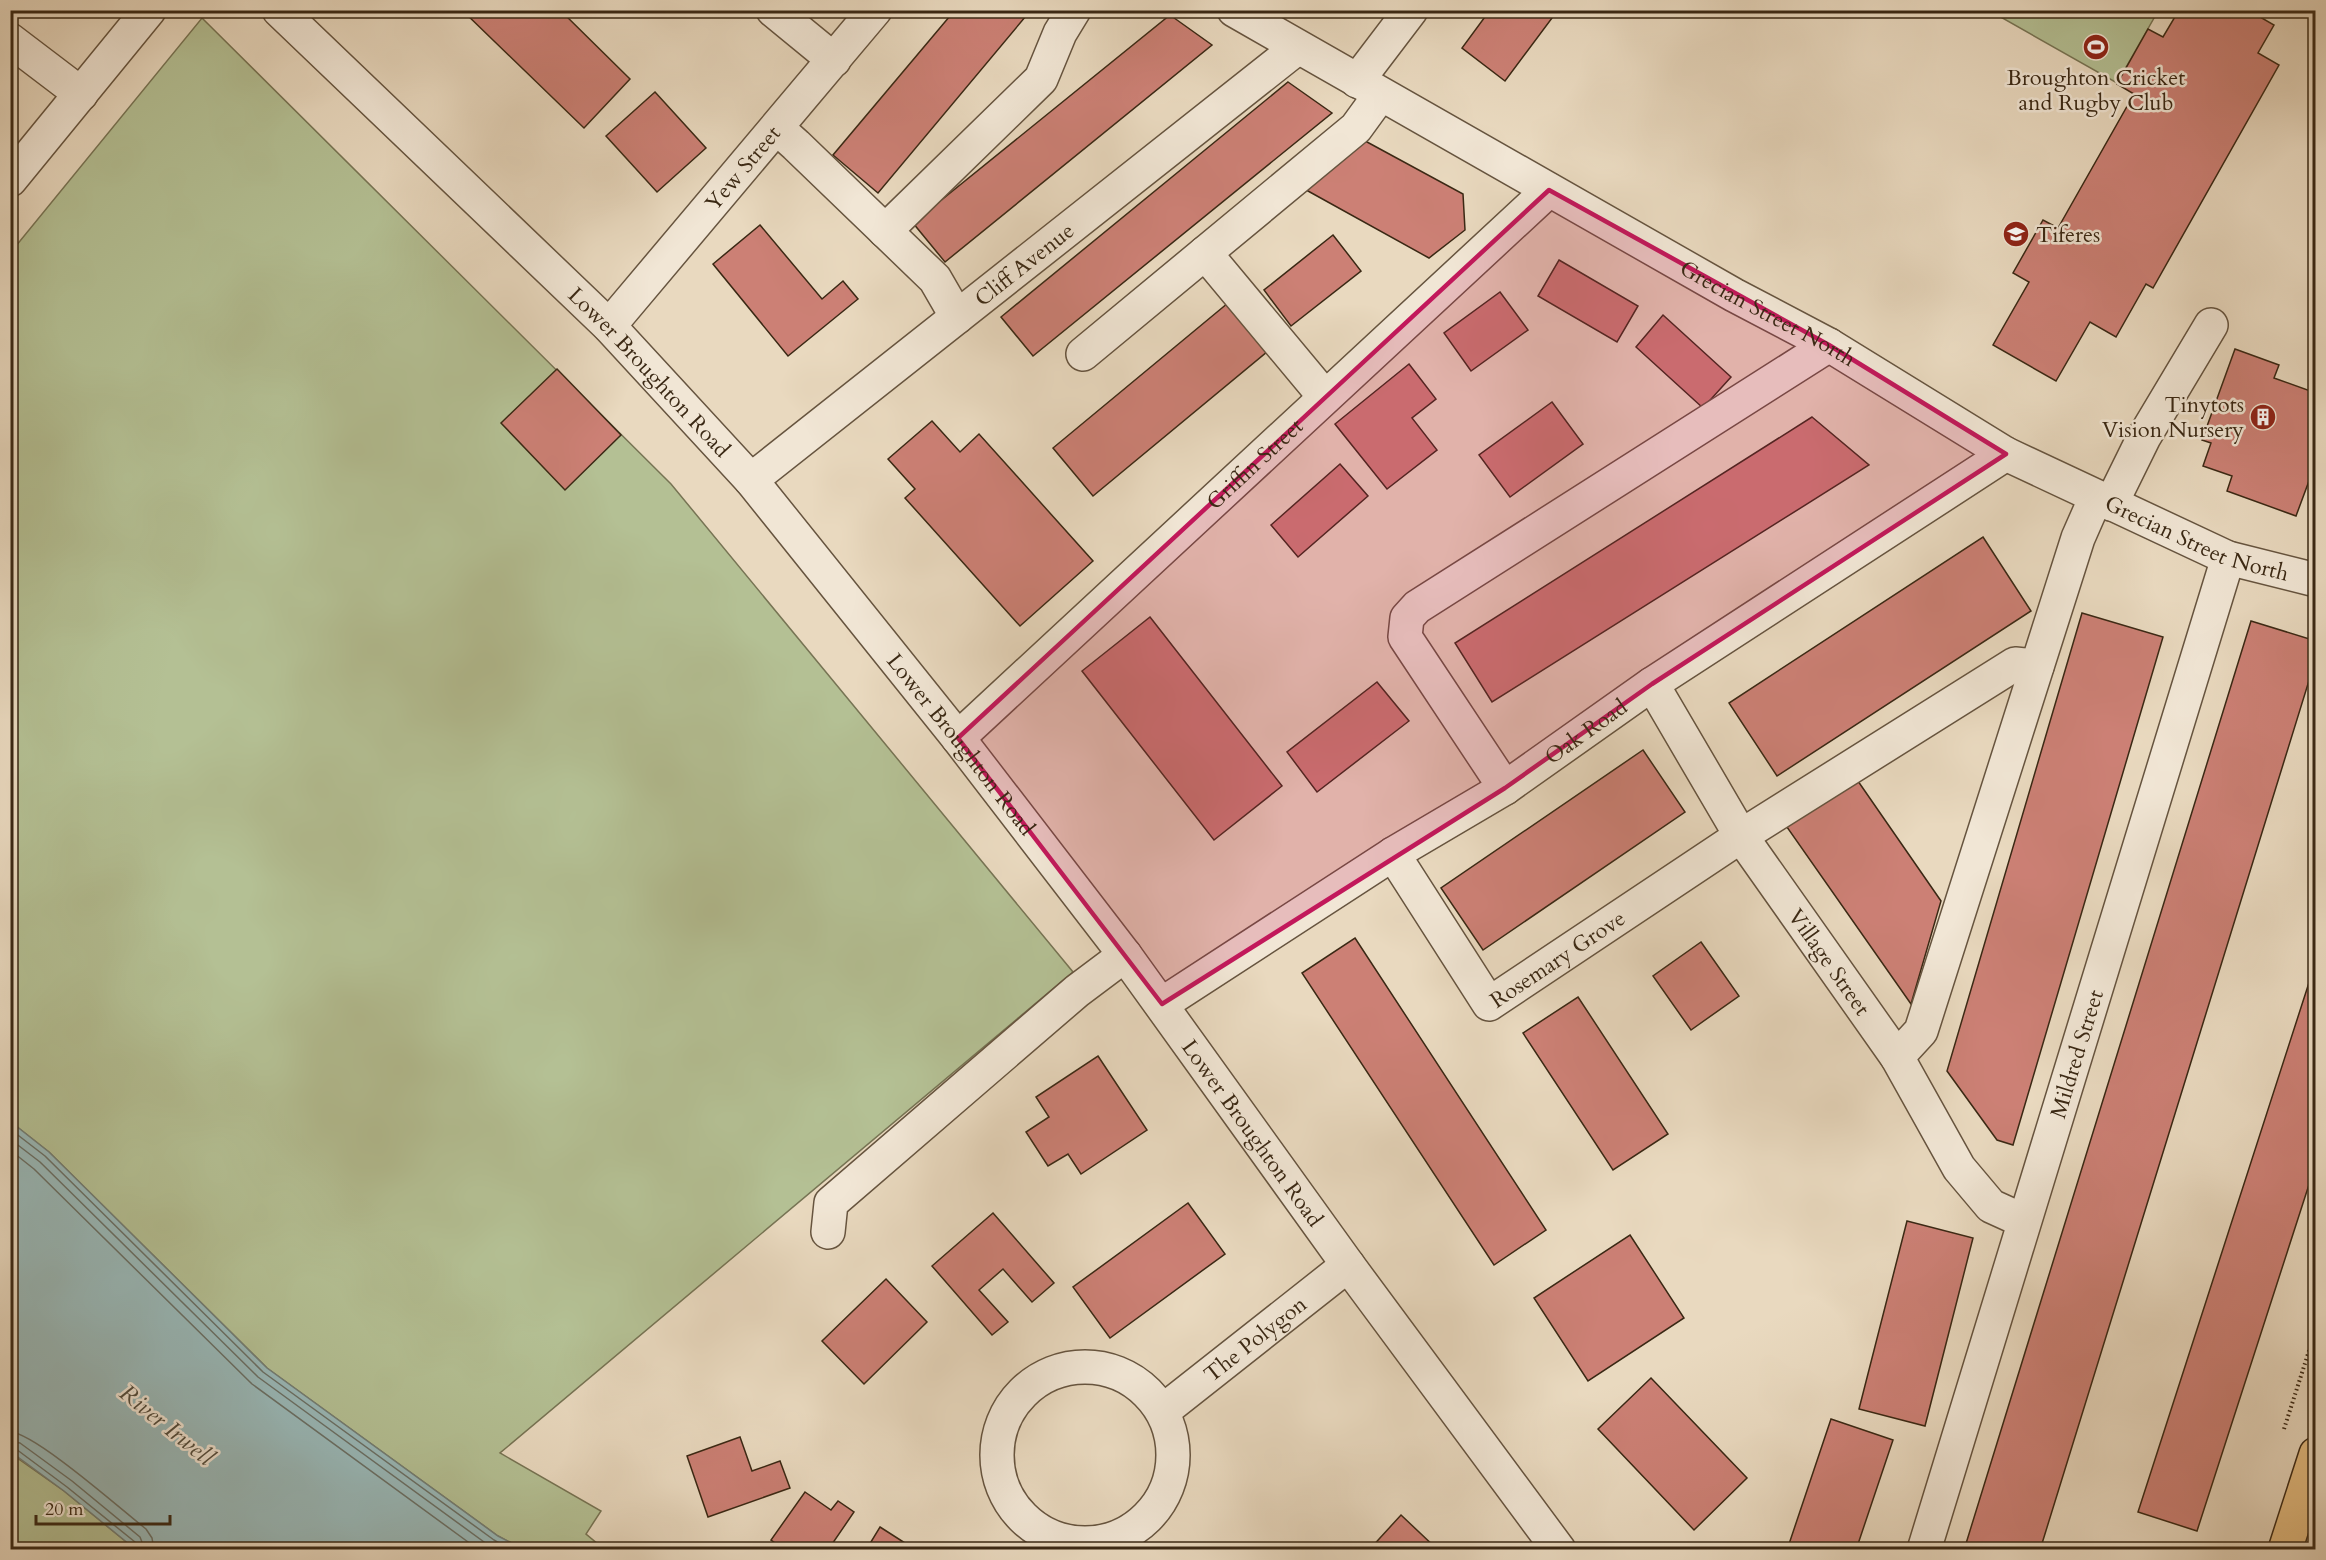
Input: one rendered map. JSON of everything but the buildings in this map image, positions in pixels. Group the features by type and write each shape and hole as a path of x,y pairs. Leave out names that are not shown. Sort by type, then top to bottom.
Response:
{"highway":[{"path":"2285,1550 2316,1454"}],"street":[{"path":"10,180 149,10"},
{"name":"Lower Broughton Road","path":"279,10 609,326 751,480 958,738 1162,1004 1348,1265 1557,1549"},
{"path":"773,10 834,60"},
{"name":"Yew Street","path":"609,326 875,10"},
{"path":"885,231 1041,79 1060,33 1074,10"},
{"name":"Grecian Street North","path":"1234,10 1297,48 1734,295 1829,345 2006,454 2228,558 2316,580"},
{"path":"1083,354 1356,128 1368,88 1411,10"},
{"path":"10,40 81,94"},
{"name":"Cliff Avenue","path":"751,480 1297,48"},
{"path":"777,129 934,279 957,317"},
{"name":"Griffin Street","path":"958,738 1549,190"},
{"path":"1205,253 1325,397"},
{"path":"1897,1057 1921,1031 2078,538 2144,437 2211,325"},
{"path":"1505,788 1405,637 1407,618 1417,608 1829,345"},
{"name":"Oak Road","path":"1162,1004 1394,854 1505,788 1652,684 2006,454"},
{"name":"Mildred Street","path":"1924,1550 2228,558"},
{"path":"1742,836 2015,664 2037,666"},
{"name":"Village Street","path":"1652,684 1742,836 1897,1057 1959,1168 1990,1206 2024,1221"},
{"name":"Rosemary Grove","path":"1394,854 1489,1004 1742,836"},
{"path":"828,1232 831,1203 1077,991 1125,955"},
{"name":"The Polygon","path":"1163,1411 1348,1265"},
{"path":"1092,1366 1120,1373 1145,1388 1163,1411 1173,1439 1173,1469 1163,1497 1145,1520 1120,1536 1092,1544 1062,1541 1035,1529 1014,1508 1000,1482 996,1453 1001,1425 1015,1399 1037,1380 1063,1368 1092,1366"}],"highlighted area":[{"path":"1549,190 1829,345 2006,454 1652,684 1505,788 1162,1004 958,738"}],"green space":[{"name":"Broughton Cricket and Rugby Club","path":"1990,11 2158,11 2117,83"},
{"path":"202,18 671,484 1073,972 500,1453 601,1511 586,1534 604,1549 523,1549 498,1536 267,1368 49,1152 11,1122 11,252"},
{"path":"10,1453 64,1491 135,1549 11,1549"}],"water":[{"name":"River Irwell","path":"11,1122 49,1152 267,1368 498,1536 523,1549 135,1549 64,1491 11,1452"}],"place":[{"name":"Broughton Cricket and Rugby Club","path":"2096,47"},
{"name":"Tiferes","path":"2016,234"},
{"name":"Tinytots Vision Nursery","path":"2263,417"}]}
